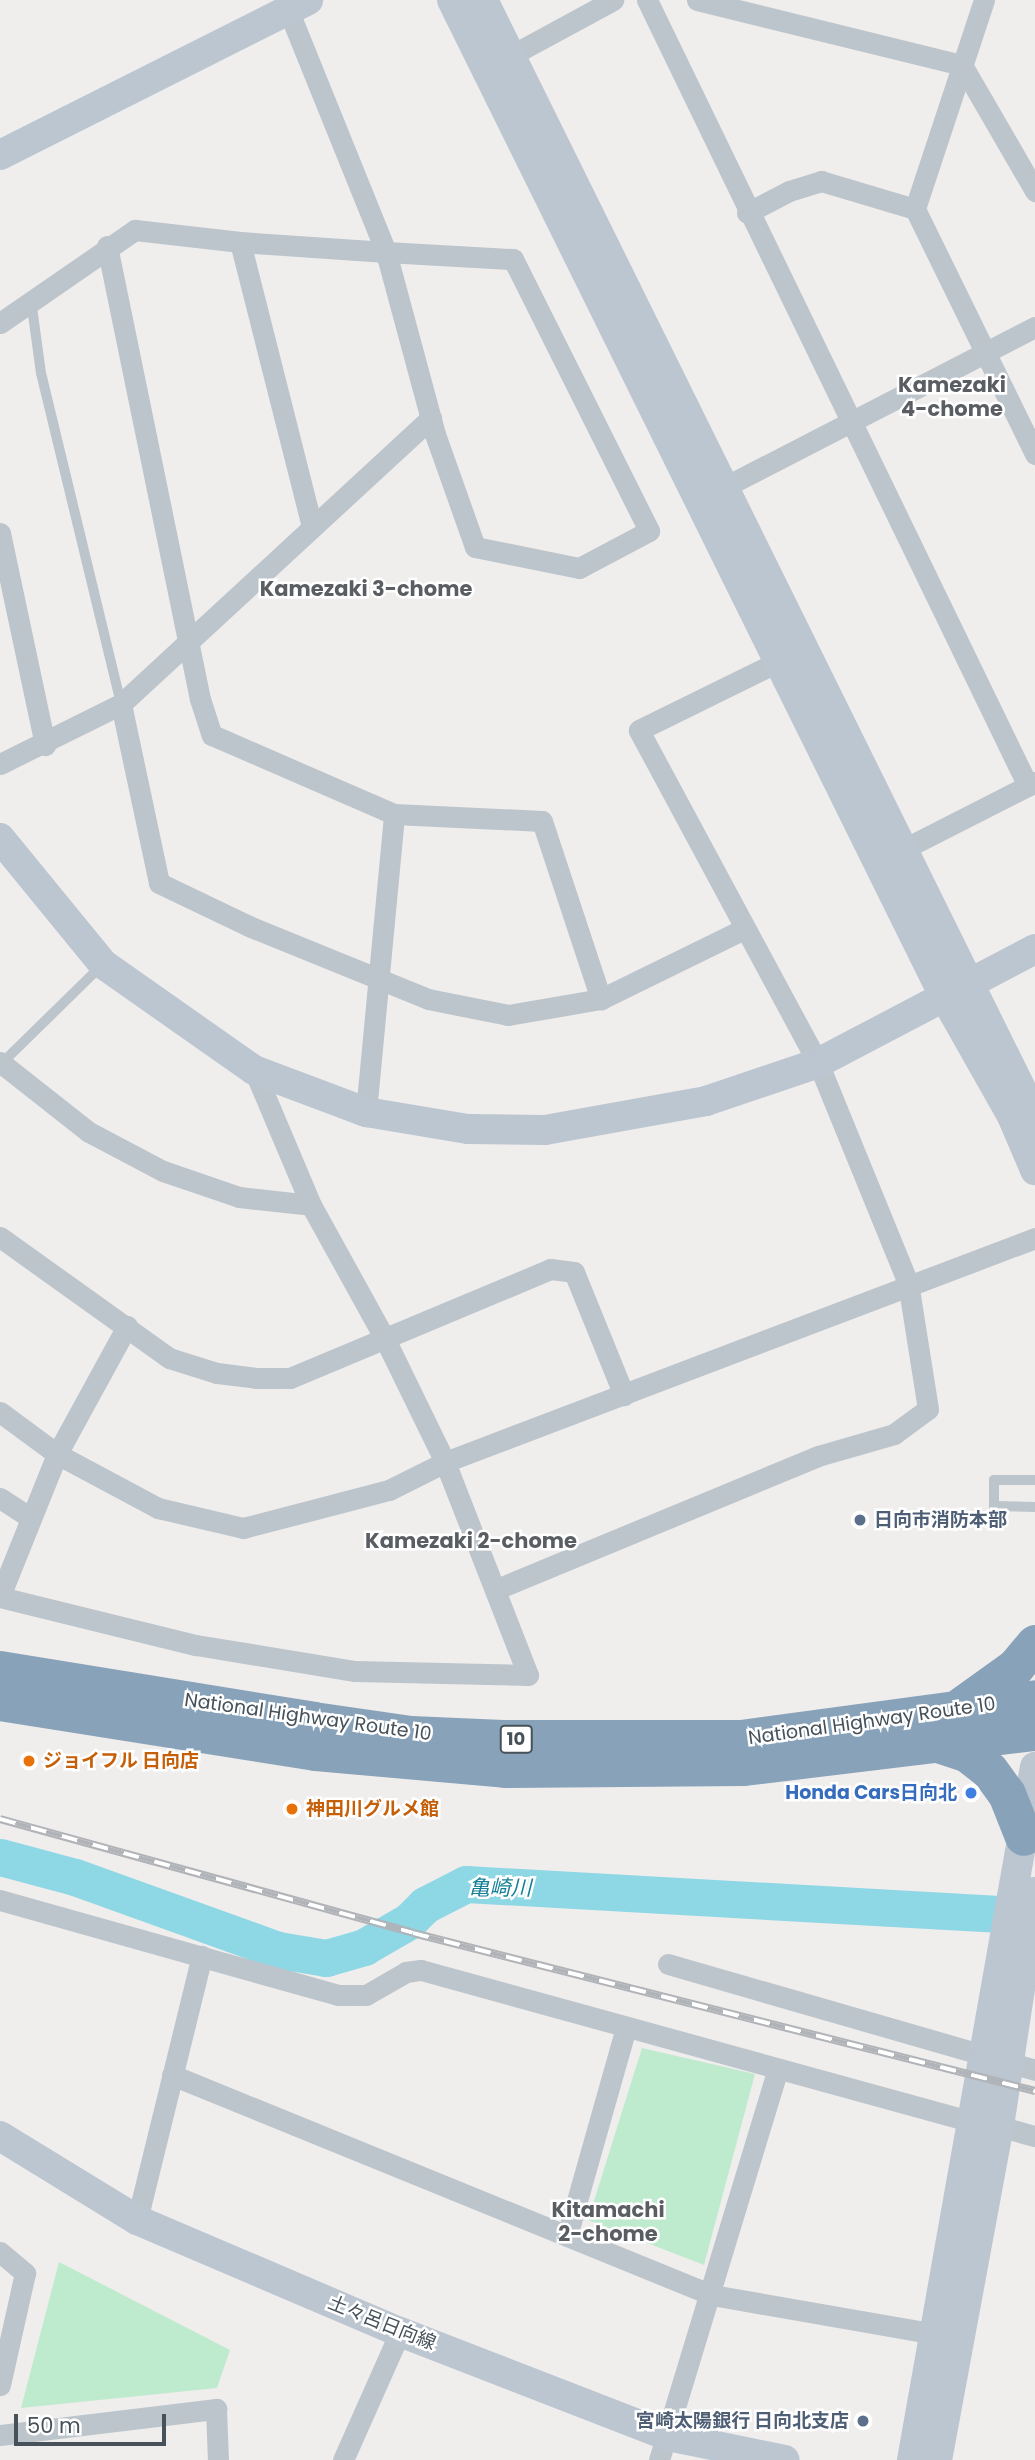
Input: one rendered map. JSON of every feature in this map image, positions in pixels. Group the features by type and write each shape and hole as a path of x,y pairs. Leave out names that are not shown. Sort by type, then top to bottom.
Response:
{"highway":[{"path":"958,1709 1016,1667 1035,1644"},
{"name":"National Highway Route 10","path":"0,1670 411,1735 503,1739 741,1739 1035,1699"},
{"name":"National Highway Route 10","path":"0,1702 316,1752 505,1769 744,1767 1035,1732"},
{"path":"937,1744 968,1754 990,1771 1007,1794 1024,1837"}],"street":[{"path":"452,0 499,62 955,988 1028,1112 1035,1170"},
{"path":"483,0 499,62"},
{"path":"499,62 613,0"},
{"path":"647,0 747,213 1031,784 889,856"},
{"path":"697,0 962,65 1035,191"},
{"path":"984,0 915,209 1035,454"},
{"path":"0,155 294,3 386,252 431,418 475,547 579,568 649,531 513,259 386,252 240,242 135,230 107,246 0,323"},
{"path":"747,213 789,191 821,181 915,209"},
{"path":"240,242 313,527"},
{"path":"107,246 212,735 394,814 542,821 601,999"},
{"path":"713,493 1035,327"},
{"path":"0,764 45,745 121,704 431,418"},
{"path":"713,493 781,660 889,856"},
{"path":"0,533 45,745"},
{"path":"497,1589 818,1456 894,1434 928,1409 908,1283 818,1063 639,730 781,660"},
{"path":"121,704 159,883 428,999 508,1015 601,999 744,929"},
{"path":"366,1112 376,978 394,814"},
{"path":"0,838 103,964 254,1070 366,1112 468,1129 545,1130 706,1101 818,1063 955,988 1035,948"},
{"path":"1,1064 89,1132 163,1171 239,1197 311,1205"},
{"path":"127,1326 57,1454 29,1517 0,1597 196,1645 355,1671 528,1675 497,1589 445,1462 385,1339 311,1205 254,1070"},
{"path":"0,1237 169,1358 217,1373 255,1378 290,1378 550,1269 573,1272 624,1395"},
{"path":"0,1412 57,1454 158,1508 243,1528 389,1490 445,1462 908,1283 1035,1238"},
{"path":"0,1498 29,1517"},
{"path":"912,2460 947,2336 986,2124 1011,2063 1024,1943 1024,1837 1035,1767"},
{"path":"0,1900 354,1997 406,1972 421,1970 776,2071 1035,2136"},
{"path":"136,2220 202,1956"},
{"path":"668,1964 1011,2063"},
{"path":"567,2236 626,2028"},
{"path":"663,2448 712,2295 776,2071"},
{"path":"172,2075 712,2295 947,2336"},
{"name":"土々呂日向線","path":"0,2136 136,2220 663,2448 785,2460"},
{"path":"0,2252 25,2273 0,2385"},
{"path":"343,2460 400,2332"},
{"path":"937,2460 947,2336"},
{"path":"0,2435 216,2409 218,2460"}],"lane":[{"path":"31,300 41,373 121,704"},
{"path":"1,1064 103,964"},
{"path":"1035,1480 994,1480 994,1506 1035,1507"}],"green space":[{"path":"642,2048 755,2074 704,2265 588,2220"},
{"path":"59,2262 230,2350 217,2388 21,2408"}],"waterway":[{"name":"亀崎川","path":"0,1857 75,1877 278,1950 326,1958 364,1947 409,1921 425,1905 466,1884 1035,1916"}],"railway":[{"path":"0,1819 413,1933 1035,2091"}],"place":[{"name":"日向市消防本部","path":"860,1520"},
{"name":"ジョイフル 日向店","path":"29,1761"},
{"name":"Honda Cars日向北","path":"971,1793"},
{"name":"神田川グルメ館","path":"292,1809"},
{"name":"宮崎太陽銀行 日向北支店","path":"863,2421"}],"district":[{"name":"Kamezaki 4-chome","path":"952,397"},
{"name":"Kamezaki 3-chome","path":"366,589"},
{"name":"Kamezaki 2-chome","path":"471,1541"},
{"name":"Kitamachi 2-chome","path":"608,2222"}]}
